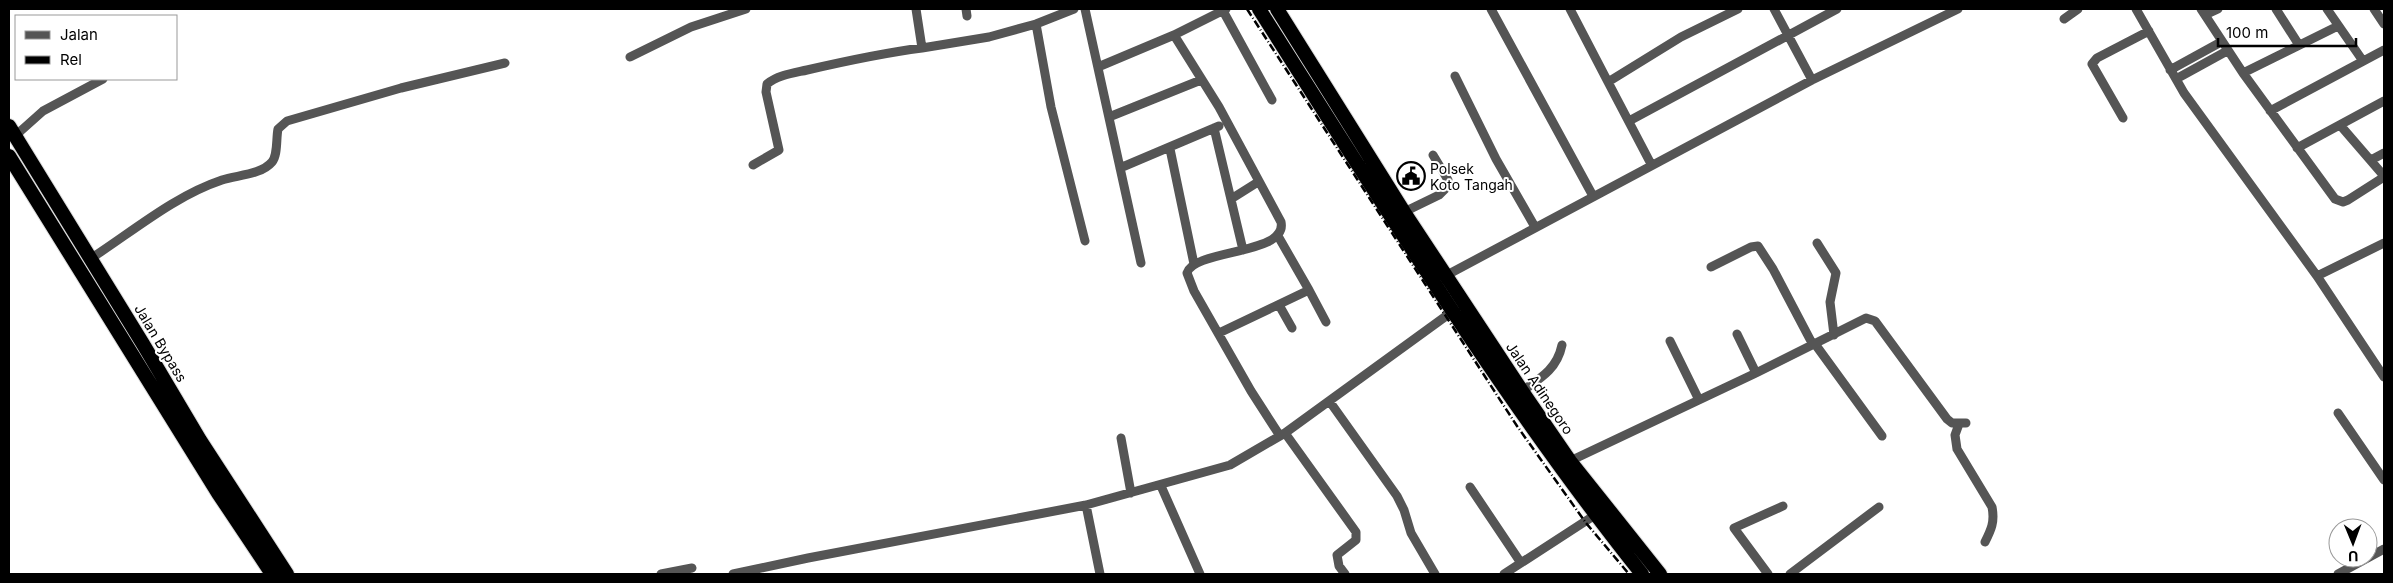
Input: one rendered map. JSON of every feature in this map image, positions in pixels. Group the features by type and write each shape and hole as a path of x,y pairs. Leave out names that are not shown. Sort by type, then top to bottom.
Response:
{"highway":[{"path":"1259,9 1453,311 1551,456 1642,574"},
{"name":"Jalan Adinegoro","path":"1277,9 1404,212 1522,391 1570,461 1660,574"},
{"name":"Jalan Bypass","path":"12,131 200,440 287,574"},
{"path":"9,156 218,493 272,574"},
{"path":"130,349 143,344"}],"street":[{"path":"630,57 690,27 746,9"},
{"path":"916,9 922,48"},
{"path":"753,165 779,150 765,86 771,80 874,54 972,41 1036,24 1074,9"},
{"path":"1085,9 1141,262"},
{"path":"1491,9 1593,196"},
{"path":"1570,9 1651,164"},
{"path":"1608,82 1681,37 1738,9"},
{"path":"1774,9 1812,80"},
{"path":"1629,120 1837,9"},
{"path":"1447,275 1651,164 1812,80 1958,9"},
{"path":"2064,19 2078,9"},
{"path":"2136,9 2176,79 2317,276 2384,377"},
{"path":"2218,9 2203,12 2227,51 2296,148 2330,193 2339,201 2348,200 2384,177 2340,125"},
{"path":"2276,9 2299,45"},
{"path":"2327,9 2364,61"},
{"path":"2374,9 2384,24"},
{"path":"1098,67 1174,35 1224,10 1272,100"},
{"path":"1036,24 1051,107 1085,241"},
{"path":"2243,73 2338,26"},
{"path":"2123,118 2092,64 2097,58 2149,31"},
{"path":"1174,35 1226,122 1280,222 1281,231 1278,236 1244,250 1194,264 1188,270 1188,278 1251,391 1356,532 1356,540 1337,556 1339,566 1345,574"},
{"path":"2170,70 2221,42"},
{"path":"2176,79 2227,51"},
{"path":"2270,111 2381,52 2384,62"},
{"path":"90,259 195,192 221,180 255,171 270,164 274,159 278,129 287,121 401,88 505,64"},
{"path":"1454,76 1496,159 1535,227"},
{"path":"12,131 43,111 101,80"},
{"path":"1109,117 1201,80"},
{"path":"2296,148 2384,101"},
{"path":"1120,168 1170,149 1226,122"},
{"path":"1214,128 1244,250"},
{"path":"1170,149 1194,264"},
{"path":"2371,160 2384,153"},
{"path":"1404,212 1439,196 1448,186 1448,180 1433,155"},
{"path":"1231,199 1258,182"},
{"path":"1278,236 1326,322"},
{"path":"1817,243 1836,273 1830,302 1834,334"},
{"path":"2317,276 2384,243"},
{"path":"1711,268 1750,247 1758,246 1773,268 1814,344 1882,436"},
{"path":"1218,333 1309,290"},
{"path":"1279,305 1292,328"},
{"path":"733,574 1086,505 1161,486 1230,465 1283,434 1330,402 1453,311"},
{"path":"1570,461 1756,373 1863,318 1870,319 1875,321 1947,419 1963,423 1955,435 1957,449 1992,508 1994,517 1993,525 1984,542"},
{"path":"1738,334 1756,373"},
{"path":"1670,341 1699,400"},
{"path":"1522,391 1552,369 1560,355 1562,345"},
{"path":"1330,402 1397,496 1404,510 1411,533 1434,574"},
{"path":"2338,413 2384,480"},
{"path":"1121,438 1131,493"},
{"path":"1161,486 1200,574"},
{"path":"1470,487 1521,563"},
{"path":"1086,505 1100,574"},
{"path":"1768,574 1734,528 1783,506"},
{"path":"1790,574 1879,507"},
{"path":"1504,574 1595,515"},
{"path":"2338,574 2384,550"},
{"path":"661,574 692,568"}],"railway":[{"path":"1247,9 1517,426 1586,523 1629,574"}],"place":[{"name":"Polsek Koto Tangah","path":"1411,176"}]}
